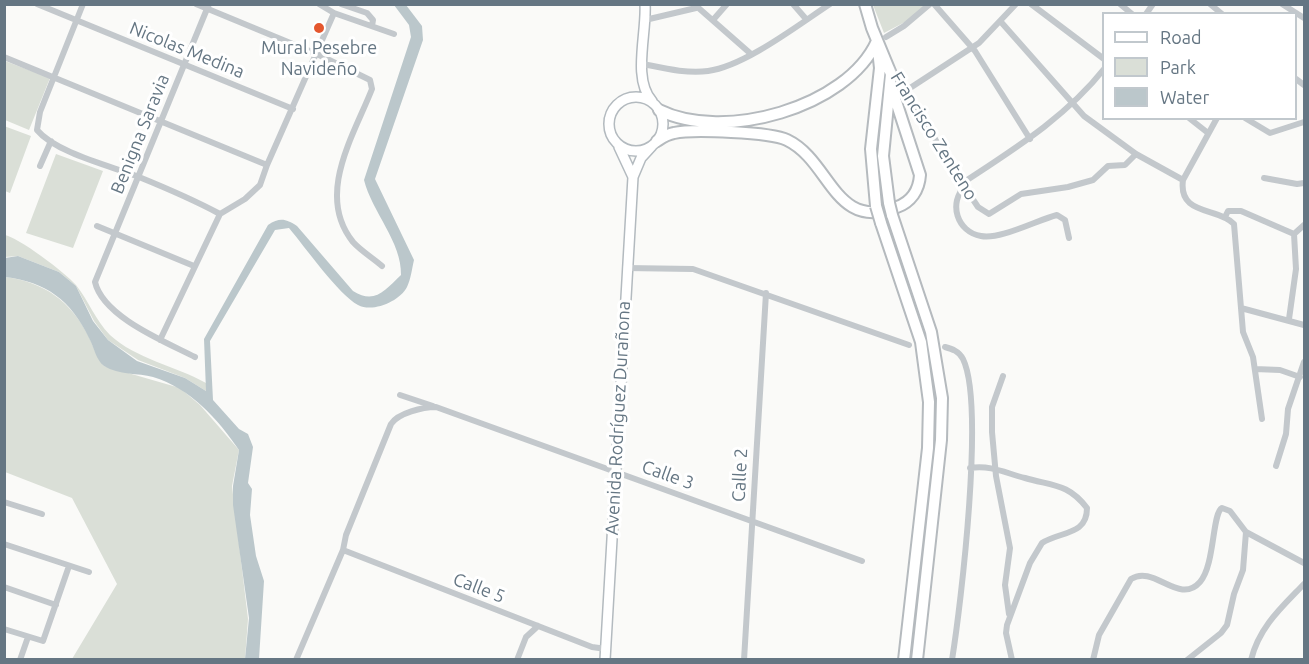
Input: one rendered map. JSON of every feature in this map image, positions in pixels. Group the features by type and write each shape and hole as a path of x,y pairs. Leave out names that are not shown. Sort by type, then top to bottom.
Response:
{"main road":[{"path":"616,142 622,147 637,151 655,143 663,125 657,107 645,93 642,75 645,4"},
{"path":"633,177 641,158 666,135 683,132 780,137 806,154 849,206 867,213 884,211 909,200 919,182 915,157 891,86 889,65 881,39 865,4"},
{"path":"625,99 641,97 684,119 744,120 783,113 821,95 845,79 869,56 881,39"},
{"path":"881,39 871,149 876,206 921,342 929,402 927,459 904,660"},
{"path":"633,177 627,158 616,142 609,122 614,108 636,89 642,75"},
{"path":"891,86 885,121 883,156 889,203 931,332 942,398 940,451 916,660"},
{"name":"Avenida Rodríguez Durañona","path":"605,660 614,471 633,177"}],"street":[{"name":"Nicolas Medina","path":"37,4 293,109"},
{"path":"83,4 36,124 40,133 51,141 140,177 220,214"},
{"path":"196,4 208,7 363,74 370,80 372,89 340,166 338,203 343,225 352,241 382,266"},
{"path":"319,4 334,13 394,34"},
{"path":"341,4 370,15 373,20 372,26"},
{"path":"713,20 727,4"},
{"path":"794,4 806,19"},
{"path":"643,64 707,71 751,54 830,4"},
{"path":"881,39 904,26 932,4 972,48 1030,139"},
{"path":"907,90 972,48 1001,22 1016,4"},
{"path":"1030,4 1102,58"},
{"path":"1282,4 1295,12"},
{"path":"645,20 695,6 751,54"},
{"name":"Benigna Saravia","path":"160,340 143,332 111,306 95,286 96,275 140,177 208,7"},
{"path":"195,357 160,340 220,214 251,194 265,178 267,165 334,13"},
{"path":"1001,22 1072,104 1092,123 1136,154 1183,180"},
{"path":"4,57 267,165"},
{"name":"Francisco Zenteno","path":"889,65 907,90 978,207 985,212 993,213 1021,194 1079,185 1093,180 1110,165 1125,165 1136,154"},
{"path":"1069,238 1065,220 1057,215 1007,232 978,236 963,227 955,205 965,184 1030,139 1072,104 1102,71"},
{"path":"1192,120 1208,133"},
{"path":"1216,120 1183,180 1183,188 1191,204 1200,210 1225,217 1235,226 1244,338 1255,369 1262,419"},
{"path":"1248,120 1270,133 1305,122"},
{"path":"40,166 51,141"},
{"path":"1264,178 1297,184 1305,183"},
{"path":"1225,217 1228,211 1241,211 1294,234"},
{"path":"1294,234 1305,225"},
{"path":"97,226 194,266"},
{"path":"1289,319 1296,269 1294,234"},
{"path":"626,268 693,269 766,292 909,345"},
{"name":"Calle 2","path":"744,660 766,292"},
{"path":"1241,308 1305,325"},
{"path":"945,347 953,349 960,355 966,370 971,400 970,468 959,608 951,660"},
{"path":"1276,466 1286,434 1288,410 1305,362"},
{"path":"1255,369 1280,370 1300,377"},
{"path":"1003,376 992,407 996,468 1010,548 1005,585 1009,614"},
{"name":"Calle 3","path":"400,395 862,561"},
{"path":"296,660 396,418 436,407"},
{"path":"970,468 996,468 1025,478 1058,484 1087,508 1083,525 1076,531 1048,539 1038,548 1009,614 1006,633 1012,660"},
{"path":"4,502 42,514"},
{"path":"1093,660 1099,636 1131,579 1142,574 1172,587 1191,588 1200,582 1214,550 1218,510 1227,509 1246,532 1305,563"},
{"path":"1187,660 1221,633 1227,625 1234,594 1244,570 1246,532"},
{"path":"4,544 89,572"},
{"name":"Calle 5","path":"343,550 592,647 606,648"},
{"path":"4,629 43,641 69,566"},
{"path":"1251,660 1264,626 1305,584"},
{"path":"4,587 56,605"},
{"path":"518,660 526,637 538,626"},
{"path":"20,660 28,637"}],"green space":[{"path":"873,5 926,5 905,22 884,33"},
{"path":"5,61 50,78 29,130 5,120"},
{"path":"4,126 31,136 10,193 5,191"},
{"path":"56,154 103,171 73,248 26,233"},
{"path":"4,235 30,248 71,280 81,291 105,329 120,343 206,383 206,391 185,378 138,360 108,340 94,321 76,286 59,272 18,256 5,257"},
{"path":"5,277 32,283 55,295 82,324 104,366 180,388 200,405 239,450 232,486 248,619 245,659 72,659 117,584 72,498 5,472"}],"water":[{"path":"394,5 406,5 422,26 423,40 375,179 414,260 407,287 398,297 378,307 358,305 332,281 289,228 275,230 210,341 213,400 239,429 248,434 253,447 248,483 252,489 250,515 256,556 264,581 259,659 245,659 249,618 233,505 233,486 239,450 212,416 179,389 153,377 122,372 104,366 97,357 82,325 65,303 45,288 20,279 5,277 5,258 18,256 59,272 76,286 93,321 108,340 137,361 185,378 206,391 204,339 268,225 272,222 283,220 297,226 353,291 368,297 379,294 401,275 397,251 373,204 364,180 411,37 409,25"}],"place":[{"name":"Mural Pesebre Navideño","path":"319,28"}]}
